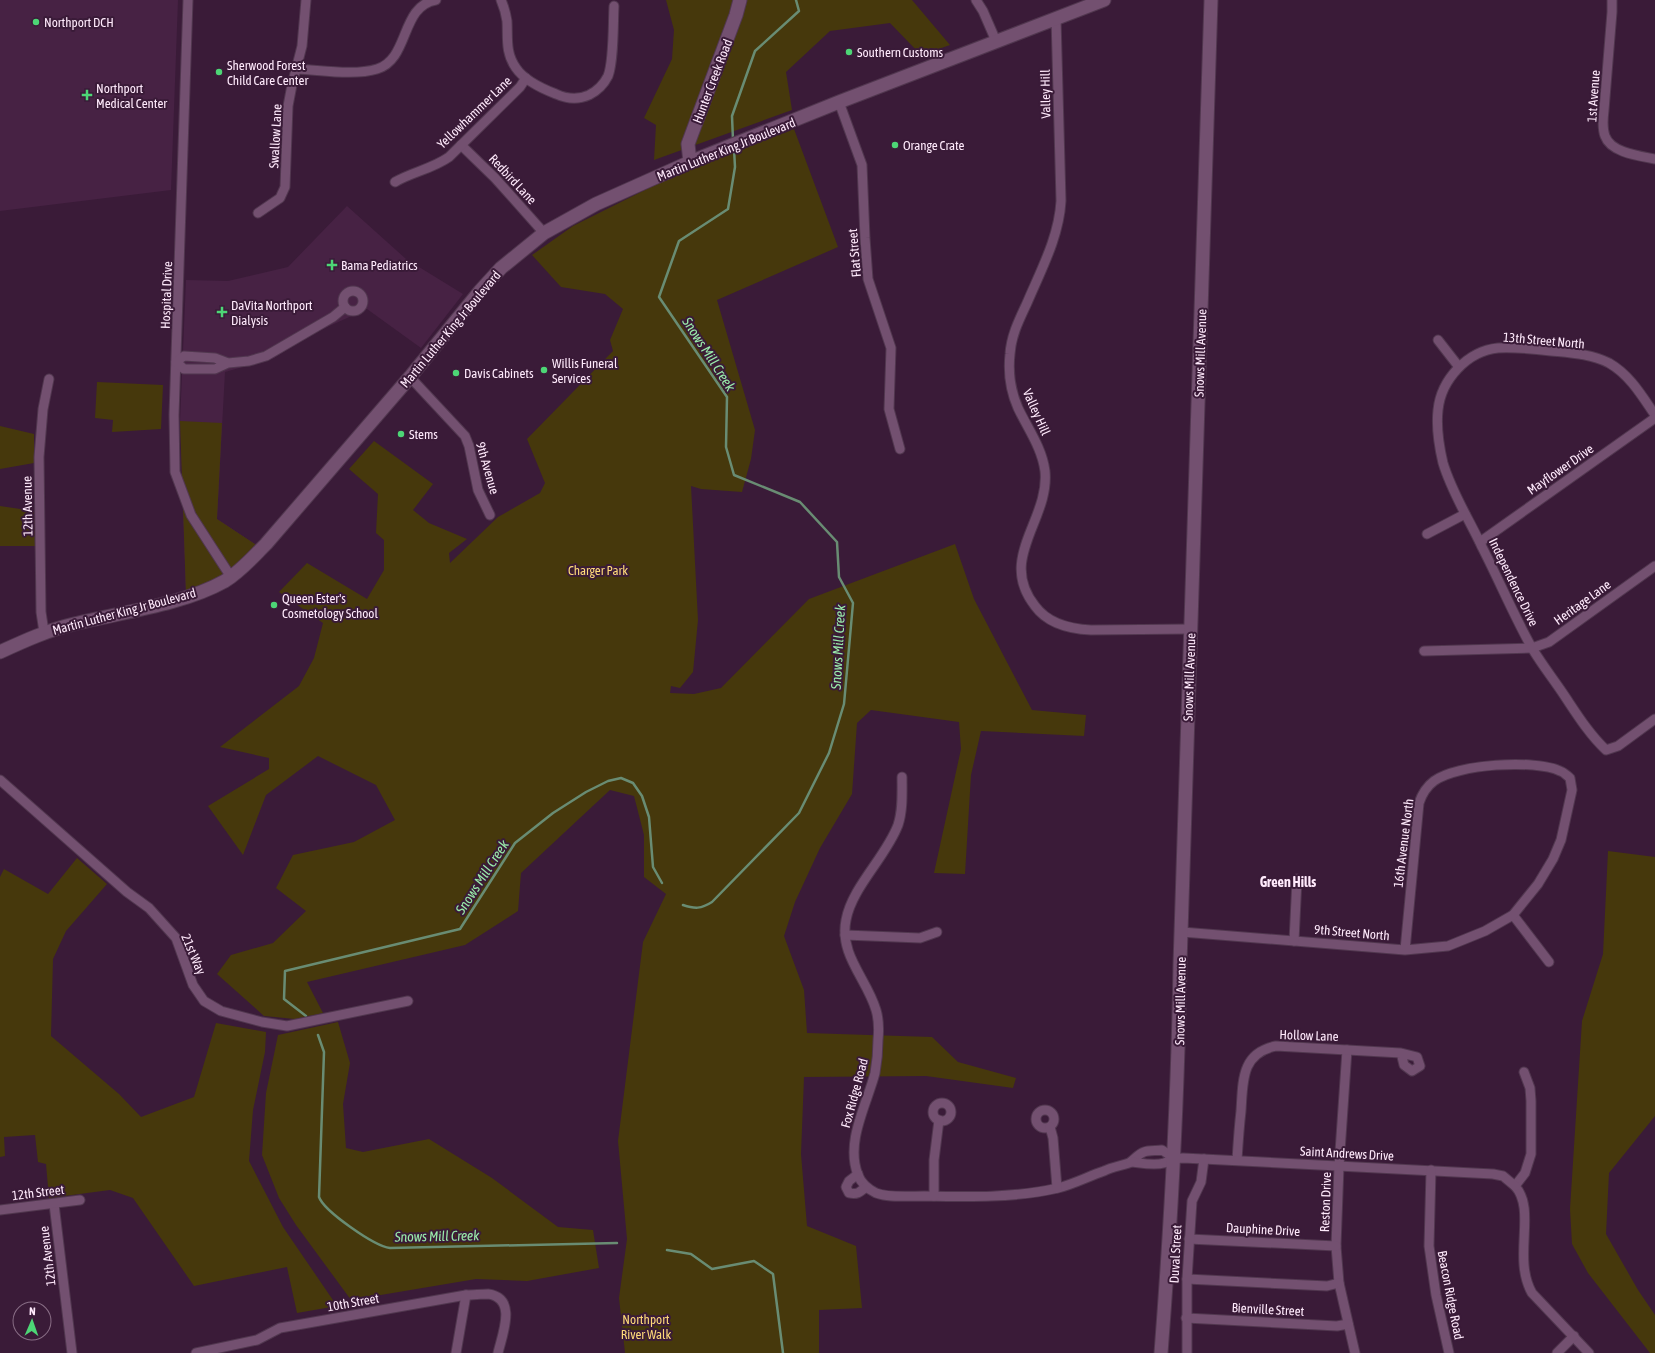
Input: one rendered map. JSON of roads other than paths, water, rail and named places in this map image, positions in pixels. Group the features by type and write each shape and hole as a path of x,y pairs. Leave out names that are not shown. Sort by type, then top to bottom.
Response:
{"main road":[{"name":"Hunter Creek Road","path":"690,162 688,144 736,15 740,0"},
{"name":"Martin Luther King Jr Boulevard","path":"0,652 44,632 80,622 180,600 211,588 231,577 247,564 266,544 410,377 480,292 502,268 544,233 596,204 690,162 839,102 1104,0"},
{"name":"Snows Mill Avenue","path":"1161,1353 1169,1251 1178,1087 1211,0"},
{"path":"663,174 688,144"}],"street":[{"name":"Hospital Drive","path":"188,0 174,414 175,472 191,515 231,577"},
{"name":"Swallow Lane","path":"258,213 280,198 285,187 288,106 302,46 306,0"},
{"path":"297,69 357,72 377,69 386,65 394,58 406,30 416,13 422,6 436,0"},
{"path":"501,0 507,20 506,40 509,54 516,68 526,78 548,91 571,99 584,98 594,93 608,76 611,64 614,6"},
{"path":"976,0 996,41"},
{"name":"1st Avenue","path":"1612,0 1603,125 1605,136 1614,146 1624,151 1655,159"},
{"name":"Valley Hill","path":"1056,18 1061,201 1060,218 1047,255 1013,335 1010,354 1010,374 1017,407 1038,446 1044,471 1044,495 1040,510 1024,546 1021,561 1024,586 1030,601 1040,612 1063,626 1085,630 1191,629"},
{"name":"Yellowhammer Lane","path":"395,182 411,173 438,164 461,145 520,87 526,78"},
{"name":"Flat Street","path":"839,102 862,165 868,279 891,348 889,409 900,449"},
{"name":"Redbird Lane","path":"461,145 495,178 544,233"},
{"path":"176,362 184,356 215,358 228,363 249,361 266,356 333,317 345,307"},
{"path":"1438,340 1459,367"},
{"name":"13th Street North","path":"1438,409 1443,391 1450,378 1459,367 1476,355 1498,348 1531,349 1580,354 1609,363 1620,371 1638,390 1655,415"},
{"name":"9th Avenue","path":"410,377 465,436 472,459 478,490 490,515"},
{"name":"12th Avenue","path":"44,632 41,612 39,457 43,409 50,379"},
{"name":"Independence Drive","path":"1438,409 1438,427 1443,463 1449,479 1532,648 1577,715 1606,750 1618,746 1655,719"},
{"name":"Mayflower Drive","path":"1480,542 1655,418"},
{"path":"1427,534 1465,514"},
{"name":"Heritage Lane","path":"1424,651 1532,648 1549,642 1655,566"},
{"name":"16th Avenue North","path":"1405,950 1419,803 1422,794 1428,786 1435,780 1455,772 1485,766 1535,765 1562,771 1570,778 1572,790 1561,840 1553,860 1538,884 1513,915"},
{"name":"Fox Ridge Road","path":"866,1187 858,1174 855,1160 856,1134 877,1061 878,1021 873,1002 847,950 845,935 848,910 898,826 902,805 902,777"},
{"name":"21st Way","path":"0,780 127,892 149,908 176,938 193,985 204,1001 221,1011 262,1022 287,1026 408,1001"},
{"path":"1294,941 1297,879"},
{"path":"1513,915 1549,962"},
{"name":"9th Street North","path":"1182,932 1405,950 1448,946 1484,931 1513,915"},
{"path":"845,935 920,938 937,932"},
{"name":"Hollow Lane","path":"1237,1160 1243,1077 1249,1063 1258,1052 1276,1046 1400,1053"},
{"name":"Reston Drive","path":"1347,1050 1339,1166 1336,1246 1339,1283 1355,1353"},
{"path":"1524,1072 1530,1088 1531,1154 1525,1172 1516,1186 1521,1192 1525,1211 1523,1257 1524,1272 1527,1284 1532,1293 1589,1353"},
{"path":"934,1196 934,1160 939,1120"},
{"path":"1050,1127 1053,1138 1057,1188"},
{"path":"858,1174 849,1181 846,1187 848,1193 860,1193 866,1187 878,1194 908,1196 990,1196 1057,1188 1131,1162 1144,1152 1162,1150 1174,1158 1158,1164 1131,1162"},
{"name":"Saint Andrews Drive","path":"1174,1158 1493,1174 1502,1176 1516,1186"},
{"name":"Duval Street","path":"1186,1353 1187,1279 1192,1201 1201,1182 1204,1159"},
{"name":"Beacon Ridge Road","path":"1431,1170 1429,1246 1436,1295 1449,1353"},
{"name":"12th Street","path":"0,1210 80,1200"},
{"name":"12th Avenue","path":"54,1204 72,1353"},
{"name":"Dauphine Drive","path":"1189,1239 1336,1246"},
{"path":"1187,1279 1328,1286 1339,1283"},
{"name":"10th Street","path":"196,1353 210,1352 257,1340 280,1328 466,1295 489,1294 498,1298 505,1305 507,1314 498,1353"},
{"path":"456,1353 466,1295"},
{"name":"Bienville Street","path":"1186,1318 1336,1326 1348,1324"},
{"path":"1557,1353 1574,1336"}],"waterway":[{"name":"Snows Mill Creek","path":"733,140 732,116 755,51 799,11 796,0"},
{"name":"Snows Mill Creek","path":"683,905 698,908 712,902 799,813 829,753 844,704 853,603 839,577 837,542 800,502 734,475 726,447 727,397 659,297 679,241 728,209 735,167 734,149"},
{"name":"Snows Mill Creek","path":"306,1016 284,999 285,971 460,929 515,843 553,813 586,792 608,781 621,778 633,783 642,796 649,817 653,867 662,883"},
{"name":"Snows Mill Creek","path":"318,1035 324,1052 319,1197 330,1211 350,1227 373,1241 390,1248 617,1243"},
{"name":"Snows Mill Creek","path":"667,1250 691,1254 712,1269 754,1261 773,1274 783,1353"}],"place":[{"name":"Northport DCH","path":"36,22"},
{"name":"Southern Customs","path":"849,52"},
{"name":"Sherwood Forest Child Care Center","path":"219,72"},
{"name":"Northport Medical Center","path":"87,95"},
{"name":"Orange Crate","path":"895,145"},
{"name":"Bama Pediatrics","path":"332,265"},
{"name":"DaVita Northport Dialysis","path":"222,312"},
{"name":"Willis Funeral Services","path":"544,370"},
{"name":"Davis Cabinets","path":"456,373"},
{"name":"Stems","path":"401,434"},
{"name":"Queen Ester's Cosmetology School","path":"274,605"}],"district":[{"name":"Green Hills","path":"1288,882"}],"park label":[{"name":"Charger Park","path":"598,570"},
{"name":"Northport River Walk","path":"646,1326"}]}
